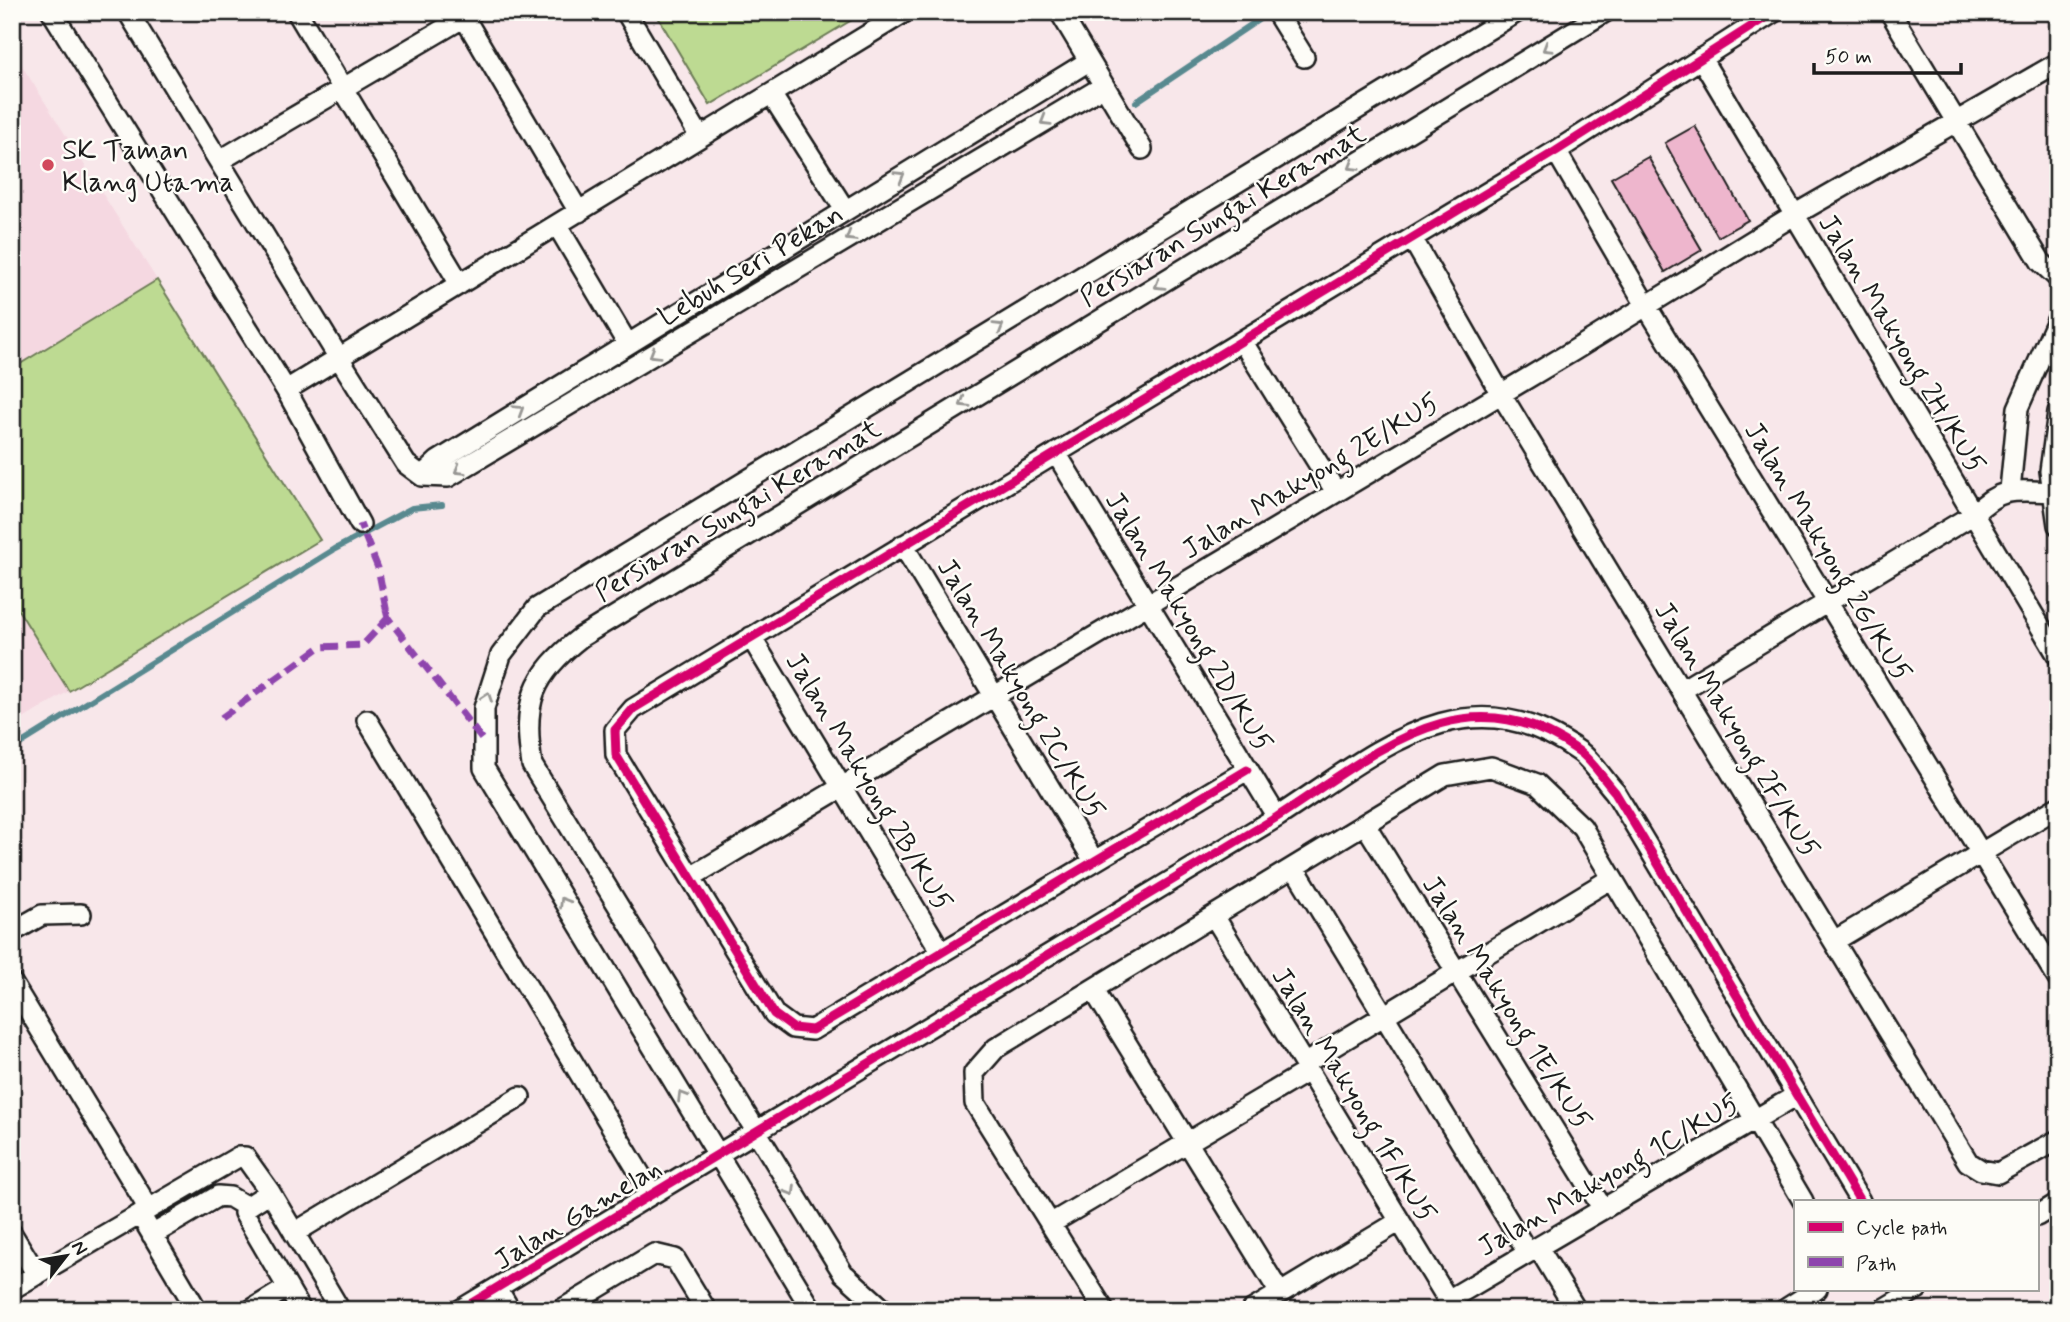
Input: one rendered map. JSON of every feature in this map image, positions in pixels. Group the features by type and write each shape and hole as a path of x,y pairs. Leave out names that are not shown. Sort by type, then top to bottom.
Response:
{"street":[{"path":"52,12 286,390 360,524"},
{"path":"128,12 406,464 422,476 438,461 627,343 1089,61"},
{"path":"297,12 460,284"},
{"path":"626,12 700,137"},
{"path":"286,390 905,12"},
{"path":"1059,12 1142,149"},
{"name":"Persiaran Sungai Keramat","path":"812,1310 484,768 484,708 501,655 537,608 1517,12"},
{"name":"Persiaran Sungai Keramat","path":"884,1310 843,1273 532,765 526,731 534,688 554,658 593,629 1605,12"},
{"path":"1247,770 812,1030 793,1028 775,1014 615,755 615,730 633,709 1556,151 1774,12"},
{"path":"1890,12 2041,262 2058,278"},
{"path":"219,161 466,14 579,212"},
{"path":"1277,15 1304,57"},
{"name":"Jalan Makyong 2H/KU5","path":"1702,58 2058,656"},
{"name":"Jalan Makyong 2E/KU5","path":"691,877 1647,307 1794,215 1957,124 2058,63"},
{"name":"Lebuh Seri Pekan","path":"422,476 448,477 1104,86"},
{"path":"771,94 845,210"},
{"name":"Jalan Makyong 2G/KU5","path":"1556,151 1647,307 2058,979"},
{"path":"557,225 627,343"},
{"name":"Jalan Makyong 2F/KU5","path":"1412,238 1501,394 1968,1161 1981,1170 1998,1173 2058,1140"},
{"path":"2010,490 2018,408 2058,318"},
{"path":"1242,341 1336,492"},
{"path":"2058,412 2050,471 2058,525"},
{"name":"Jalan Makyong 2D/KU5","path":"1056,453 1277,817"},
{"path":"1682,690 1974,514 1989,498 2010,490 2051,492"},
{"name":"Jalan Makyong 2C/KU5","path":"903,545 1094,860"},
{"name":"Jalan Makyong 2B/KU5","path":"751,638 840,789 942,953"},
{"name":"Jalan Gamelan","path":"460,1310 1277,817 1387,746 1436,722 1487,716 1539,728 1582,754 1615,792 1859,1200"},
{"path":"368,720 652,1194"},
{"path":"1104,1310 975,1103 974,1073 996,1048 1445,775 1491,767 1537,784 1582,827 1802,1200"},
{"path":"1834,941 2058,807"},
{"name":"Jalan Makyong 1E/KU5","path":"1365,824 1603,1209"},
{"path":"1294,867 1533,1250 1576,1310"},
{"path":"1050,1224 1187,1143 1385,1015 1612,878"},
{"path":"12,932 42,915 80,914"},
{"name":"Jalan Makyong 1F/KU5","path":"1214,916 1400,1221 1447,1305"},
{"path":"12,983 145,1212 152,1235 197,1310"},
{"path":"1093,989 1280,1293"},
{"name":"Jalan Makyong 1C/KU5","path":"1447,1305 1533,1250 1797,1095"},
{"path":"294,1233 520,1097"},
{"path":"12,1289 206,1175 238,1157 245,1157 270,1192 334,1307"},
{"path":"206,1175 218,1196"},
{"path":"270,1192 247,1207 244,1213 301,1310"},
{"path":"152,1235 218,1196 230,1197 247,1207"},
{"path":"2038,1215 2058,1203"},
{"path":"1252,1310 1400,1221"},
{"path":"12,1234 37,1275"},
{"path":"561,1310 654,1254 675,1259 706,1310"},
{"path":"251,1310 288,1288"},
{"path":"497,1288 509,1310"},
{"path":"1784,1310 1815,1290"},
{"path":"1882,1310 1912,1290"}],"shaded area":[{"name":"SK Taman Klang Utama","path":"12,50 157,280 12,369"},
{"path":"12,600 69,691 12,726"}],"green space":[{"path":"655,12 865,12 710,105"},
{"path":"157,280 320,540 69,691 12,600 12,369"}],"building":[{"path":"1695,126 1748,220 1718,237 1665,143"},
{"path":"1648,157 1702,250 1665,272 1611,178"}],"waterway":[{"path":"1136,102 1270,12"},
{"path":"12,749 335,549 412,508 442,505"}],"marked path":[{"path":"221,718 320,647 363,645 388,618 378,568 360,524"},
{"path":"386,610 388,618 484,742"}],"cycle path":[{"path":"1247,770 812,1030 793,1028 774,1014 616,755 615,730 633,709 1556,151 1774,12"},
{"path":"460,1310 1277,817 1385,747 1422,730 1459,719 1498,718 1538,728 1580,752 1594,766 1615,792 1859,1200"}],"place":[{"name":"SK Taman Klang Utama","path":"48,165"}]}
